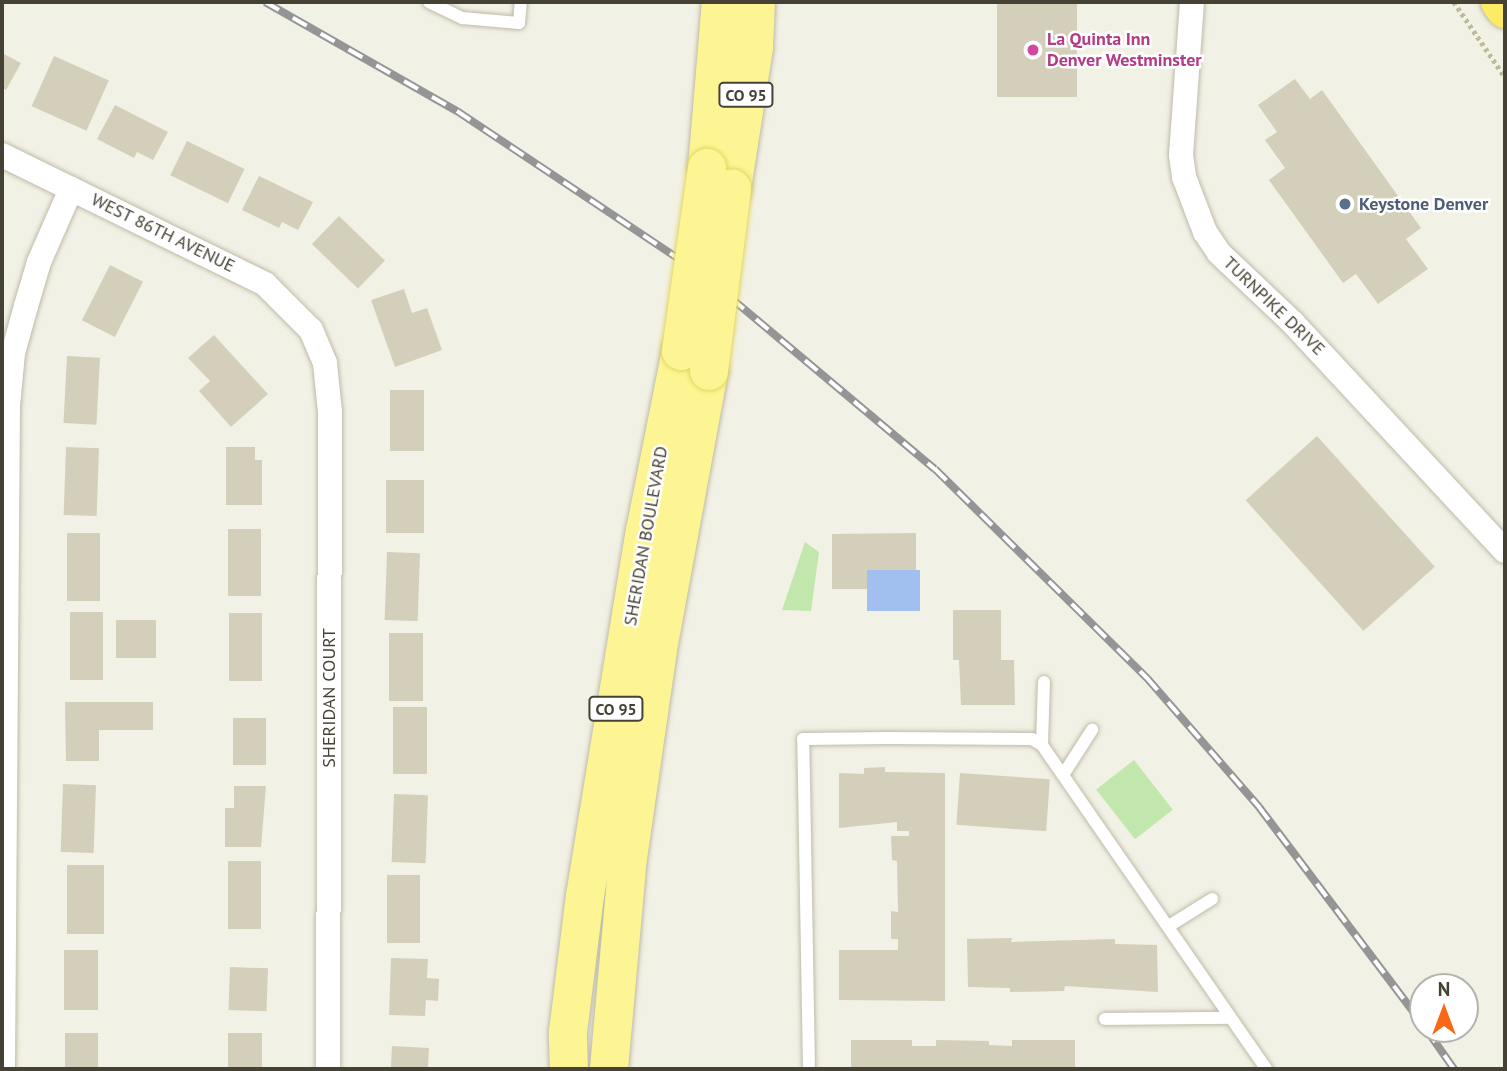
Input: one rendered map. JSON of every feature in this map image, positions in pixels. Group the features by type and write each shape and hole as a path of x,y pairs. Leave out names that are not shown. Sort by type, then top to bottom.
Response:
{"highway":[{"path":"1500,2 1505,9"}],"main road":[{"name":"SHERIDAN BOULEVARD","path":"719,178 721,2"},
{"name":"SHERIDAN BOULEVARD","path":"609,1069 628,858 719,178 756,2"},
{"name":"SHERIDAN BOULEVARD","path":"569,1069 568,1032 585,896 645,531 695,361"}],"street":[{"name":"TURNPIKE DRIVE","path":"1192,2 1181,155 1184,177 1205,232 1219,253 1293,323 1505,551"},
{"name":"WEST 86TH AVENUE","path":"2,155 265,284 311,330"},
{"path":"3,1069 8,405 13,353 39,262 72,189"},
{"name":"SHERIDAN COURT","path":"311,330 325,363 330,412 327,1069"}],"lane":[{"path":"429,2 462,18 519,23 520,2"},
{"path":"1042,745 1044,682"},
{"path":"1063,775 1092,730"},
{"path":"809,1069 803,739 1032,739 1042,745 1266,1069"},
{"path":"1169,926 1212,899"},
{"path":"1105,1019 1230,1018"}],"path":[{"path":"1454,2 1505,77"}],"green space":[{"path":"805,542 819,552 811,611 782,610"},
{"path":"1134,760 1173,810 1135,839 1096,790"}],"water":[{"path":"867,570 920,570 920,611 867,611"}],"building":[{"name":"La Quinta Inn Denver Westminster","path":"997,2 1077,2 1077,97 997,97"},
{"path":"2,53 21,63 6,90 2,88"},
{"path":"54,56 109,80 86,131 32,106"},
{"name":"Keystone Denver","path":"1295,79 1310,99 1322,90 1421,228 1406,239 1428,269 1378,304 1356,274 1343,283 1269,180 1285,168 1265,140 1277,132 1258,105"},
{"path":"115,105 168,132 153,160 137,152 134,158 97,139"},
{"path":"187,141 245,169 228,203 170,175"},
{"path":"259,176 313,202 298,230 282,222 279,228 242,210"},
{"path":"339,216 385,260 358,289 312,244"},
{"path":"110,265 143,282 115,337 82,320"},
{"path":"404,289 412,313 427,308 442,350 395,367 371,300"},
{"path":"214,335 268,394 231,427 199,391 210,381 188,358"},
{"path":"67,356 100,358 96,425 63,423"},
{"path":"390,390 424,390 424,451 390,451"},
{"path":"1317,436 1435,567 1363,631 1246,500"},
{"path":"66,447 99,448 97,516 64,515"},
{"path":"226,447 255,447 255,460 262,460 262,505 226,505"},
{"path":"386,480 424,480 424,533 386,533"},
{"path":"228,529 261,529 261,596 228,596"},
{"path":"67,533 100,533 100,601 67,601"},
{"path":"916,533 916,570 867,570 867,589 832,589 832,534"},
{"path":"387,552 420,553 418,621 385,620"},
{"path":"953,610 1001,610 1001,660 1014,660 1015,705 961,705 959,660 953,660"},
{"path":"70,612 103,612 103,680 70,680"},
{"path":"229,613 262,613 262,681 229,681"},
{"path":"116,620 156,620 156,658 116,658"},
{"path":"389,633 423,633 423,701 389,701"},
{"path":"65,702 153,702 153,730 99,730 99,761 66,761"},
{"path":"393,707 427,707 427,774 393,774"},
{"path":"233,718 266,718 266,765 233,765"},
{"path":"885,767 885,772 945,773 945,1001 839,1000 839,950 898,950 898,939 891,939 891,911 898,912 897,861 892,860 891,836 909,836 909,831 897,831 897,822 839,828 839,773 864,774 864,768"},
{"path":"960,773 1050,779 1046,831 956,825"},
{"path":"63,784 96,785 94,853 61,852"},
{"path":"234,786 266,786 261,847 225,847 225,808 234,808"},
{"path":"394,794 428,795 426,863 392,862"},
{"path":"228,861 261,861 261,929 228,929"},
{"path":"67,865 104,865 104,934 67,934"},
{"path":"387,875 420,875 420,943 387,943"},
{"path":"1012,938 1011,942 1115,939 1115,944 1157,945 1158,992 1065,986 1064,991 1010,992 1010,988 968,987 967,939"},
{"path":"64,950 98,950 98,1010 64,1010"},
{"path":"391,958 428,959 427,978 439,979 438,1001 426,1000 425,1016 389,1015"},
{"path":"230,967 268,968 266,1011 228,1010"},
{"path":"65,1033 98,1033 98,1069 65,1069"},
{"path":"228,1033 262,1033 262,1069 228,1069"},
{"path":"851,1040 912,1040 912,1046 936,1046 936,1040 989,1041 989,1045 1012,1046 1012,1040 1075,1040 1075,1069 851,1069"},
{"path":"392,1046 429,1048 428,1069 391,1069"}],"railway":[{"path":"265,2 457,111 707,278 935,469 1147,678 1259,807 1409,1006"},
{"path":"1436,1043 1454,1069"}],"place":[{"name":"La Quinta Inn Denver Westminster","path":"1033,50"},
{"name":"Keystone Denver","path":"1345,204"}]}
